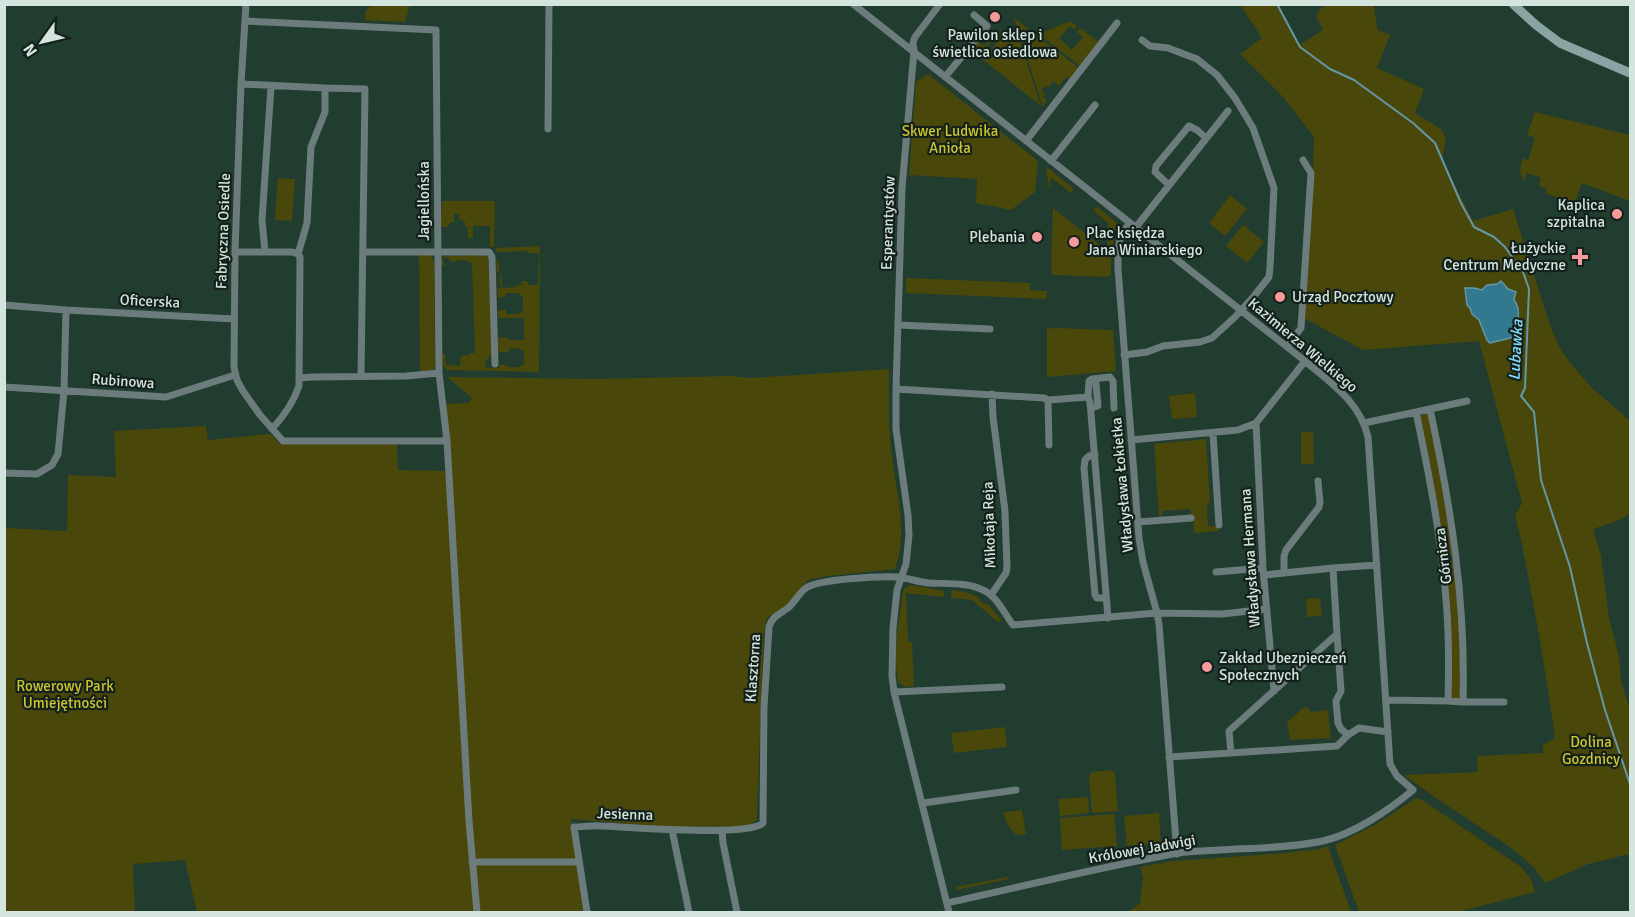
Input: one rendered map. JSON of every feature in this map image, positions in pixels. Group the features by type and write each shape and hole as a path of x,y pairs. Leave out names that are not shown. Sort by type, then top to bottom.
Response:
{"main road":[{"path":"1513,4 1560,43 1630,73"}],"street":[{"name":"Fabryczna Osiedle","path":"246,4 235,252 233,362 235,375 243,391 281,440 447,441"},
{"path":"548,129 549,4"},
{"name":"Kazimierza Wielkiego","path":"853,4 1305,361 1342,392 1356,408 1365,423 1369,451 1390,764 1397,776 1413,790 1405,797"},
{"name":"Esperantystów","path":"894,692 892,650 897,590 906,564 909,535 909,515 896,429 902,188 914,51 913,40 940,4"},
{"path":"945,77 987,26 974,15"},
{"name":"Jagiellońska","path":"244,21 435,30 438,123 439,373 447,441 472,862 477,912"},
{"path":"1026,141 1117,23"},
{"path":"1124,355 1147,352 1163,346 1209,340 1241,310 1269,277 1270,267 1274,188 1253,128 1218,77 1197,59 1168,48 1150,46 1142,40"},
{"path":"241,84 365,89 360,376"},
{"path":"265,252 262,220 271,86"},
{"path":"272,429 296,393 299,378 300,258 298,254 307,223 311,147 325,112 325,88"},
{"path":"1052,161 1095,105"},
{"name":"Władysława Łokietka","path":"1177,854 1157,613 1143,562 1138,522 1118,260 1120,239 1169,185 1228,111"},
{"path":"1169,185 1155,172 1156,166 1189,126 1206,138"},
{"path":"1287,347 1300,328 1302,315 1311,173 1303,160"},
{"path":"363,252 487,251 491,254 495,364"},
{"path":"235,252 298,254"},
{"name":"Oficerska","path":"4,305 234,319"},
{"path":"4,473 37,474 52,465 57,457 63,391 66,310"},
{"path":"898,325 990,329"},
{"path":"1131,440 1238,430 1256,423 1305,361"},
{"path":"299,378 439,373"},
{"name":"Rubinowa","path":"4,387 166,398 235,375"},
{"path":"1108,618 1091,408 1088,397 1089,381 1110,377 1113,381 1114,408"},
{"path":"1091,408 1098,406 1096,384"},
{"path":"896,389 1046,399 1088,397"},
{"name":"Mikołaja Reja","path":"901,578 925,583 975,586 991,595 1006,573 1005,512 992,394"},
{"path":"1046,399 1049,445"},
{"path":"1365,423 1467,401"},
{"name":"Górnicza","path":"1430,409 1448,494 1457,557 1462,632 1463,702"},
{"name":"Górnicza","path":"1416,412 1443,559 1447,602 1448,701"},
{"name":"Władysława Hermana","path":"1256,423 1263,572 1274,691"},
{"path":"1213,433 1219,525"},
{"path":"1095,455 1089,456 1083,463 1095,595 1097,598 1106,598"},
{"path":"1284,573 1286,550 1320,502 1318,481"},
{"path":"1138,522 1191,518"},
{"path":"1443,559 1457,557"},
{"path":"1216,572 1284,573 1377,565"},
{"path":"1333,568 1341,691 1336,701 1338,723 1348,735"},
{"name":"Klasztorna","path":"760,826 763,821 764,699 771,621 812,584 876,577 901,578"},
{"path":"991,595 1013,625 1157,613 1222,614 1267,609"},
{"path":"1232,753 1230,731 1337,634"},
{"path":"949,912 894,692 1002,687"},
{"path":"1386,700 1504,702"},
{"path":"1169,757 1337,746 1359,728 1388,732"},
{"path":"922,802 1016,790"},
{"name":"Królowej Jadwigi","path":"947,903 1050,879 1177,854 1323,841 1345,834 1405,797"},
{"name":"Jesienna","path":"587,912 574,827 722,830 760,826"},
{"path":"672,830 688,912"},
{"path":"722,830 736,912"},
{"path":"472,862 579,861"}],"green space":[{"path":"371,5 410,5 405,22 365,20 365,12"},
{"name":"Dolina Gozdnicy","path":"1240,5 1279,5 1299,45 1323,30 1316,16 1320,9 1327,5 1374,5 1378,30 1390,35 1377,68 1424,89 1415,113 1441,129 1446,139 1442,160 1473,221 1513,209 1551,328 1561,350 1591,387 1630,421 1630,514 1593,529 1601,555 1609,618 1619,657 1621,682 1630,710 1630,854 1588,864 1545,883 1531,865 1513,850 1404,775 1478,772 1477,756 1543,753 1543,745 1555,738 1533,601 1515,516 1522,503 1479,341 1363,350 1304,318 1311,224 1314,137 1284,98 1240,54 1262,38"},
{"path":"1014,18 1079,68 1069,79 1066,77 1059,86 1054,81 1048,88 1045,86 1041,91 1047,100 1043,107"},
{"path":"1070,21 1077,26 1074,29 1070,26 1059,38 1072,50 1083,37 1077,32 1080,28 1098,41 1080,66 1039,34"},
{"path":"1001,30 1017,33 1041,106 982,59 997,43 992,39 980,58 974,53 974,47 978,41 984,46"},
{"name":"Skwer Ludwika Anioła","path":"928,74 1038,161 1035,192 1011,210 976,203 977,179 909,175 916,82"},
{"path":"1535,112 1630,135 1630,201 1582,183 1574,204 1545,193 1547,189 1539,186 1541,178 1527,173 1524,181 1521,167 1523,158 1528,160 1535,138 1527,135"},
{"path":"1048,168 1074,189 1071,193 1052,178 1051,188 1049,188 1046,169"},
{"path":"278,178 295,179 292,221 275,220"},
{"path":"1230,195 1247,209 1225,236 1209,223"},
{"path":"442,201 495,201 494,247 490,247 490,226 473,226 473,238 468,238 468,227 459,219 459,214 454,214 454,222 449,223 448,227 441,227"},
{"path":"1096,206 1117,223 1115,233 1108,234 1108,223 1093,210"},
{"name":"Plac księdza Jana Winiarskiego","path":"1053,208 1106,250 1108,241 1114,239 1111,275 1107,277 1053,275 1051,268"},
{"path":"1243,225 1264,242 1247,263 1226,246"},
{"path":"540,246 539,372 446,369 442,354 445,354 446,365 460,366 461,356 475,353 472,264 463,260 453,263 447,257 442,259 445,265 441,266 441,259 445,256 484,255 488,258 492,354 486,361 485,368 499,368 499,365 503,364 509,367 520,367 524,365 524,350 519,348 509,349 509,352 500,352 498,338 524,340 524,318 498,318 498,310 506,310 506,314 520,314 523,311 523,296 519,293 506,293 505,297 498,298 496,259 499,263 498,288 501,288 499,278 501,278 501,272 502,288 522,285 522,281 527,281 529,285 538,285 539,253 497,252 496,248"},
{"path":"419,255 431,255 434,261 435,367 433,370 420,371"},
{"path":"906,278 1030,283 1030,290 1047,291 1046,299 906,293"},
{"path":"1047,328 1113,330 1116,371 1047,377"},
{"name":"Rowerowy Park Umiejętności","path":"889,369 890,439 901,525 899,555 895,569 808,580 788,604 767,618 764,633 757,820 746,826 667,827 571,819 583,912 197,912 185,860 133,864 135,912 5,912 4,528 67,531 68,475 116,477 114,431 206,426 208,440 271,434 280,444 397,444 398,470 450,471 446,404 468,403 472,398 447,377 596,379 730,376 751,378"},
{"path":"1195,393 1197,417 1172,419 1169,396"},
{"path":"1429,415 1441,470 1452,555 1446,556 1420,417"},
{"path":"1301,432 1313,432 1314,464 1301,464"},
{"path":"1206,439 1210,501 1207,507 1208,526 1218,526 1218,531 1194,533 1193,515 1190,509 1162,511 1162,517 1159,517 1154,444"},
{"path":"1449,561 1454,561 1460,630 1461,695 1458,698 1453,698 1451,695 1446,565"},
{"path":"911,585 944,591 944,597 906,593 908,642 912,642 914,686 904,687 898,683 897,637 903,591"},
{"path":"951,590 966,592 980,598 979,600 987,603 1002,621 998,622 972,600 951,598"},
{"path":"1320,598 1322,616 1307,617 1306,599"},
{"path":"1306,706 1311,712 1328,710 1331,738 1290,740 1287,722"},
{"path":"1005,727 1007,747 954,753 951,733"},
{"path":"1111,770 1115,774 1118,811 1092,813 1089,776 1092,772"},
{"path":"1088,797 1089,813 1060,816 1058,799"},
{"path":"1416,798 1521,867 1531,879 1535,892 1458,912 1359,912 1335,845 1375,825"},
{"path":"1022,810 1026,834 1016,835 1007,824 1003,812"},
{"path":"1159,813 1161,843 1127,846 1124,816"},
{"path":"1114,814 1117,846 1062,850 1060,818"},
{"path":"1328,846 1351,912 1129,912 1140,903 1143,878 1140,867 1173,861 1285,853"},
{"path":"1008,877 1009,879 956,890 956,887"}],"water":[{"path":"1501,281 1508,289 1516,292 1514,299 1518,308 1519,333 1514,337 1490,343 1479,320 1467,305 1465,288 1482,290 1487,285"}],"waterway":[{"name":"Lubawka","path":"1277,4 1300,47 1330,69 1354,80 1413,123 1435,143 1474,227 1494,237 1505,247 1523,272 1529,289 1525,388 1521,396 1534,412 1541,480 1570,567 1605,710 1630,784"}],"place":[{"name":"Pawilon sklep i świetlica osiedlowa","path":"995,17"},
{"name":"Kaplica szpitalna","path":"1617,214"},
{"name":"Plebania","path":"1037,237"},
{"name":"Plac księdza Jana Winiarskiego","path":"1074,242"},
{"name":"Łużyckie Centrum Medyczne","path":"1580,257"},
{"name":"Urząd Pocztowy","path":"1280,297"},
{"name":"Zakład Ubezpieczeń Społecznych","path":"1207,667"}]}
